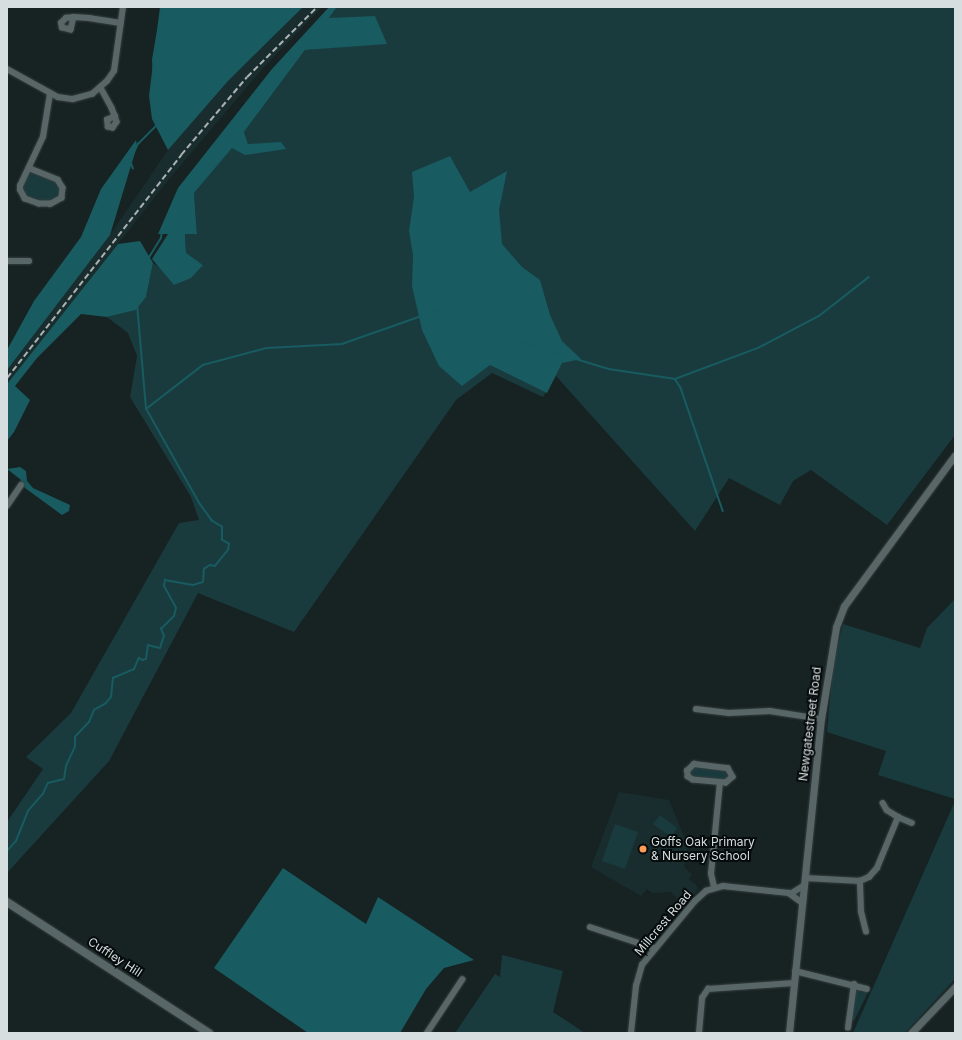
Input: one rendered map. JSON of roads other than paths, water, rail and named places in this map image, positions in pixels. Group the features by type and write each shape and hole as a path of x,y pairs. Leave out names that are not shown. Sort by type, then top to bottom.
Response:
{"main road":[{"name":"Cuffley Hill","path":"7,902 209,1033"}],"street":[{"path":"7,70 50,94 73,100 87,96 101,88 115,67 123,7"},
{"path":"74,17 121,23"},
{"path":"101,88 115,116"},
{"path":"29,168 58,180 63,188 62,198 45,205 25,199 20,190 29,168 43,137 50,94"},
{"path":"7,261 29,261"},
{"name":"Newgatestreet Road","path":"789,1033 821,719 832,642 844,606 955,455"},
{"path":"7,506 21,485"},
{"path":"696,709 730,713 770,711 821,719"},
{"path":"694,764 730,769 732,780 726,784 720,783 693,780 688,777 687,771 694,764"},
{"path":"720,783 711,874 714,887 723,886 792,893 803,903"},
{"path":"883,803 887,810 912,823"},
{"path":"792,893 805,881 860,881 869,877 877,868 898,816"},
{"path":"860,881 861,912 866,932"},
{"name":"Millcrest Road","path":"631,1033 638,976 642,965 654,948 694,901 714,887"},
{"path":"590,927 654,948"},
{"path":"796,971 825,980 854,984 867,989"},
{"path":"427,1033 462,980"},
{"path":"699,1033 702,998 708,989 794,983"},
{"path":"848,1028 854,984"},
{"path":"911,1033 955,987"}],"waterway":[{"path":"133,169 130,161 138,144 156,126 153,60 162,7"},
{"path":"146,409 135,280 161,238 162,230"},
{"path":"7,851 16,841 28,811 43,794 48,783 64,779 66,766 75,747 75,737 89,722 94,710 105,704 111,697 113,678 134,669 139,658 143,660 146,659 148,645 160,648 164,636 161,629 174,616 176,608 164,586 165,580 193,585 203,582 204,569 210,565 215,566 228,550 229,544 222,540 222,527 212,521 199,503 146,409 203,365 267,348 342,344 444,308 530,345 609,369 675,379 758,348 819,316 869,277"},
{"path":"675,379 681,388 723,511"}],"railway":[{"path":"7,378 181,155 247,77 317,7"}],"place":[{"name":"Goffs Oak Primary & Nursery School","path":"643,849"}]}
